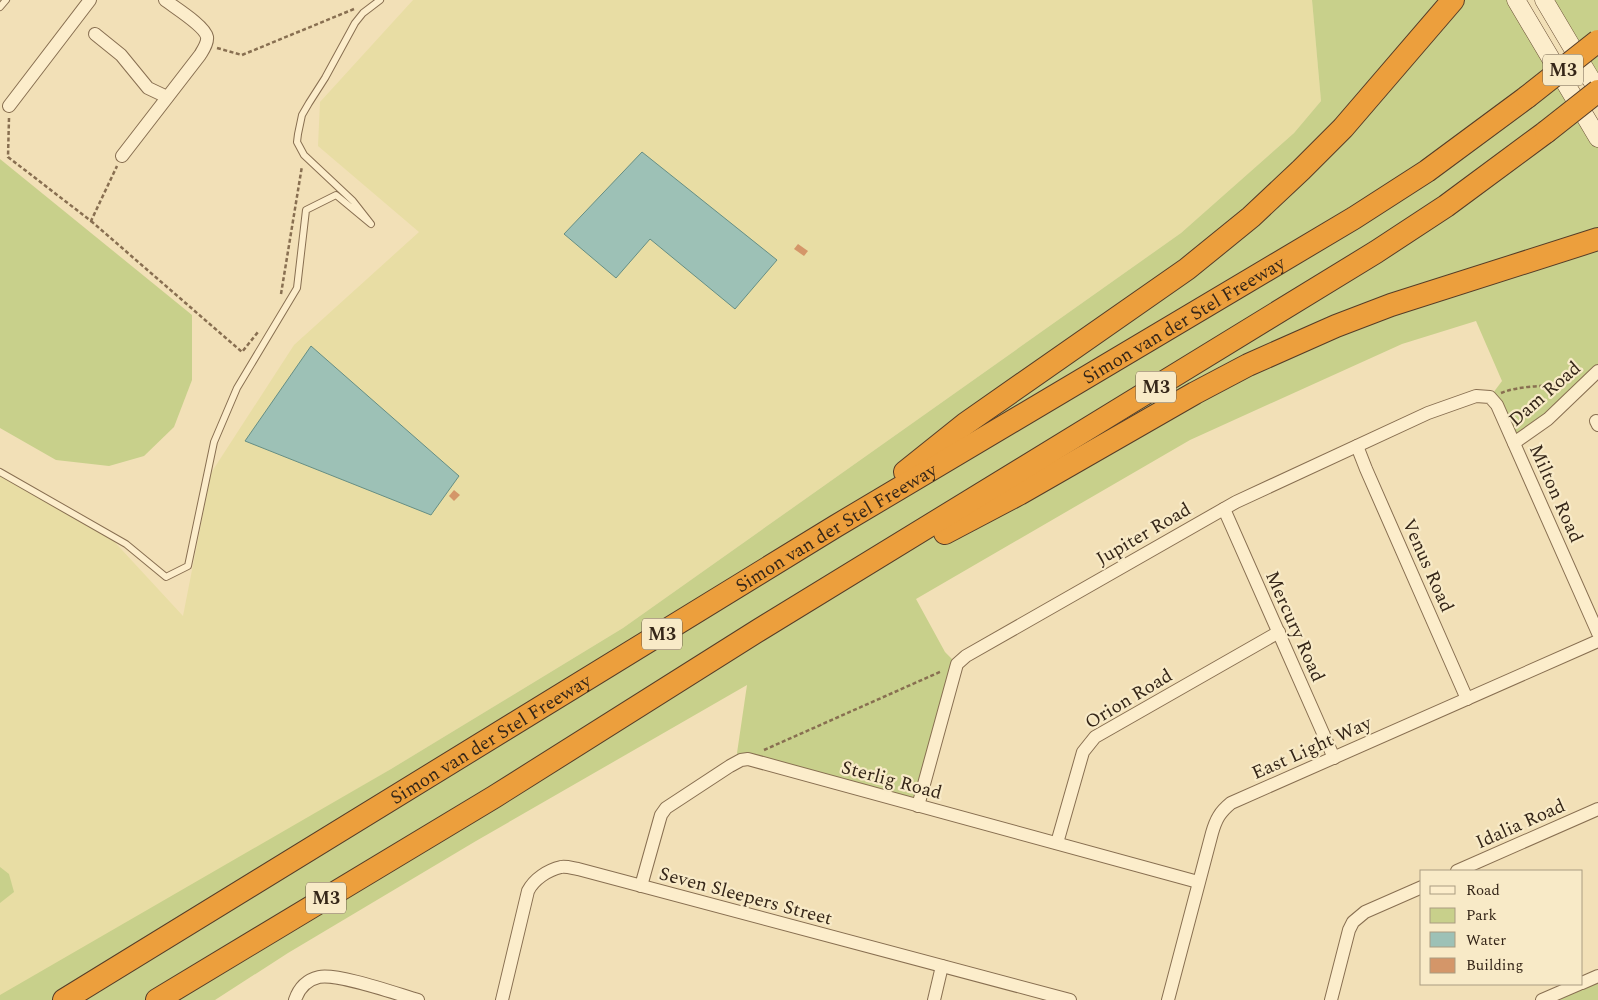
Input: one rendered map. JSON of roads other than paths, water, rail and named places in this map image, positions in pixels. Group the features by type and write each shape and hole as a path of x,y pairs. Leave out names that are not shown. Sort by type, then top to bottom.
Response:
{"highway":[{"path":"836,526 965,424 1187,269 1251,217 1343,128 1452,0"},
{"name":"Simon van der Stel Freeway","path":"64,1000 836,526 1354,218 1427,171 1527,98 1598,41"},
{"name":"M3","path":"157,1000 494,797 663,690 1376,252 1446,206 1598,91"},
{"path":"843,579 864,574 1019,494 1195,393 1248,365 1336,326 1391,306 1598,239"}],"main road":[{"path":"1516,0 1598,138"},
{"path":"1544,0 1598,91"}],"street":[{"path":"9,106 90,0"},
{"path":"122,156 206,45 207,36 202,28 165,0"},
{"path":"95,34 122,55 148,88 167,97"},
{"name":"Dam Road","path":"1514,443 1548,419 1598,370"},
{"name":"Jupiter Road","path":"918,806 957,664 966,656 1236,502 1428,413 1476,396 1490,397"},
{"name":"Milton Road","path":"1490,397 1497,405 1598,633"},
{"name":"Venus Road","path":"1357,446 1467,699"},
{"name":"Mercury Road","path":"1224,509 1334,758"},
{"name":"Orion Road","path":"1057,843 1083,752 1095,737 1279,632"},
{"name":"East Light Way","path":"1168,1000 1214,824 1217,817 1231,803 1598,641"},
{"name":"Sterlig Road","path":"641,886 661,815 666,808 741,760 748,760 1198,882"},
{"name":"Idalia Road","path":"1459,870 1598,809"},
{"name":"Seven Sleepers Street","path":"502,1000 528,891 532,884 540,877 552,870 563,867 641,886 1067,1000"},
{"path":"1330,1000 1349,930 1353,922 1365,912 1420,888"},
{"path":"934,1000 942,966"},
{"path":"295,1000 304,983 316,977 324,976 338,978 418,1000"},
{"path":"1583,982 1598,976"},
{"path":"1542,1000 1576,985"}],"lane":[{"path":"0,7 6,0"},
{"path":"0,472 126,544 166,577 188,566 214,442 237,388 297,288 306,210 336,195 371,224 353,201 304,155 297,142 302,115 355,23 363,13 380,0"}],"water":[{"path":"642,152 777,260 735,309 650,239 616,278 564,234"},
{"path":"311,346 459,476 431,515 245,441"}]}
